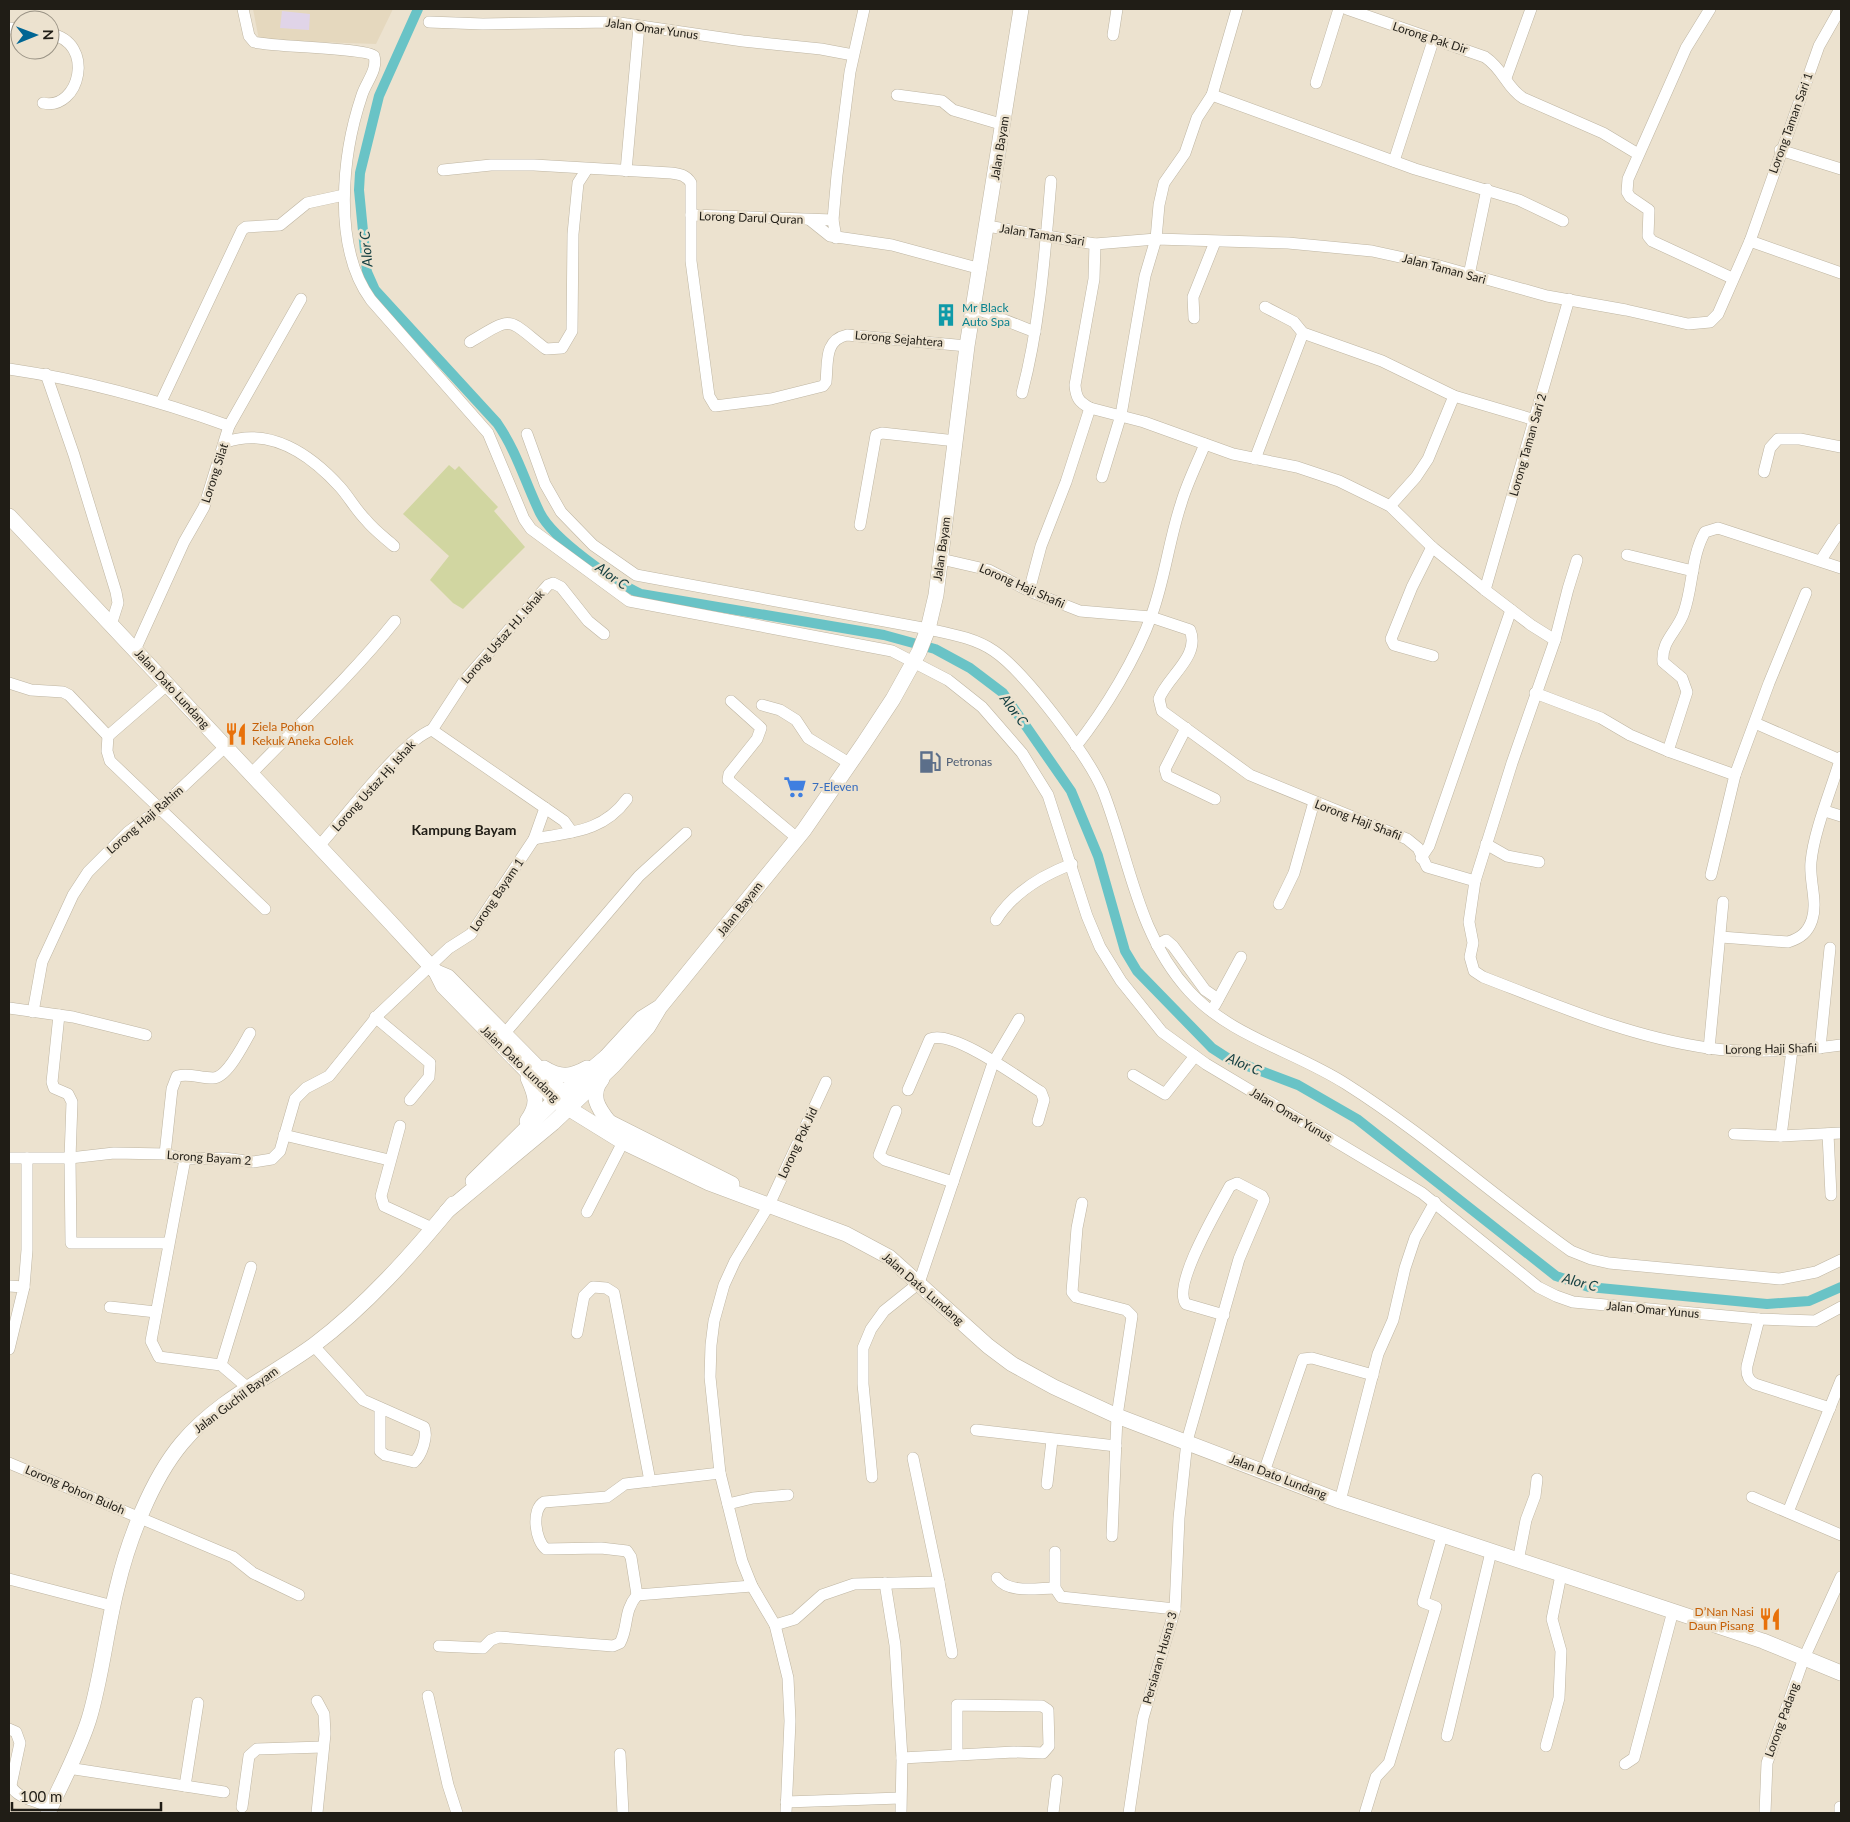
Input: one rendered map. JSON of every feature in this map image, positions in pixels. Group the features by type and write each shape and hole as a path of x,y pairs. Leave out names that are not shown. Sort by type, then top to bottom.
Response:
{"main road":[{"name":"Jalan Bayam","path":"565,1100 610,1061 642,1018 660,1007 797,838 893,699 916,657 927,631 936,595 967,346 1004,125 1021,9"},
{"name":"Jalan Dato Lundang","path":"9,516 433,969 443,986 565,1100 608,1126 714,1174 762,1202"},
{"name":"Jalan Dato Lundang","path":"433,969 448,977 505,1033 529,1067"},
{"path":"518,1134 534,1110 537,1099 529,1067 562,1076 574,1075 610,1061"},
{"path":"608,1126 598,1108 595,1096 597,1085 610,1061"},
{"name":"Jalan Guchil Bayam","path":"447,1211 554,1123 565,1100"},
{"name":"Jalan Guchil Bayam","path":"50,1810 89,1719 126,1555 155,1486 182,1443 196,1428 248,1388 313,1345 369,1296 432,1228 471,1182 518,1134 565,1100"},
{"path":"554,1123 562,1121 608,1126"},
{"name":"Jalan Dato Lundang","path":"608,1126 624,1142 709,1184 846,1234 873,1247 889,1257 988,1346 1012,1364 1054,1387 1117,1416 1187,1441 1340,1501 1763,1641 1841,1673"}],"street":[{"name":"Jalan Omar Yunus","path":"243,9 249,36 254,42 306,48 364,51 374,56 375,66 362,94 346,160 344,196 348,243 362,288 409,346 488,434 524,519 538,536 629,602 892,650 916,657 948,680 982,706 1022,753 1048,795 1072,864 1087,916 1100,947 1121,981 1162,1032 1195,1056 1434,1202 1538,1287 1573,1302 1759,1319 1815,1321 1841,1307"},
{"path":"836,238 833,220 838,167 853,56 863,20 864,9"},
{"path":"1113,35 1117,9"},
{"path":"1102,477 1122,415 1145,276 1156,239 1159,205 1164,183 1185,153 1197,118 1212,95 1237,9"},
{"path":"1316,83 1339,9"},
{"name":"Lorong Pak Dir","path":"1347,9 1485,57 1496,64 1512,90 1523,98 1603,133 1638,154"},
{"path":"1506,78 1531,9"},
{"path":"1710,9 1686,48 1659,112 1638,154 1628,180 1627,192 1630,197 1649,210 1651,215 1648,236 1658,245 1732,278"},
{"name":"Lorong Taman Sari 1","path":"1750,240 1780,150 1819,46 1840,9"},
{"name":"Jalan Omar Yunus","path":"429,22 449,24 613,22 742,41 821,49 853,56"},
{"path":"626,171 639,26"},
{"path":"43,102 55,103 63,99 78,78 76,53 69,42 60,36"},
{"path":"1394,161 1434,38"},
{"path":"897,95 942,102 953,110 1004,125"},
{"path":"1212,95 1453,182 1487,189 1520,200 1563,221"},
{"path":"1780,150 1841,169"},
{"path":"443,170 490,165 587,168 683,175 691,184 692,215"},
{"path":"470,342 506,322 516,324 546,349 562,348 572,331 573,234 578,183 587,168"},
{"path":"1022,393 1035,332 1050,181"},
{"path":"1469,275 1487,189"},
{"path":"161,402 242,230 246,227 280,225 308,203 344,196"},
{"name":"Lorong Darul Quran","path":"692,215 833,220"},
{"name":"Lorong Sejahtera","path":"692,215 691,261 709,396 715,406 771,399 824,386 830,344 836,337 847,335 967,346"},
{"name":"Lorong Darul Quran","path":"810,220 824,233 836,238 892,246 980,269"},
{"name":"Jalan Taman Sari","path":"987,226 1094,244 1156,239 1288,244 1372,251 1547,296 1698,324 1710,322 1718,314 1750,240"},
{"path":"1750,240 1841,273"},
{"path":"1194,318 1193,298 1215,242"},
{"path":"1094,244 1094,279 1075,385 1076,397 1090,408 1122,415 1255,459 1297,467 1339,481 1390,506 1432,547 1511,610 1555,640"},
{"name":"Lorong Silat","path":"135,650 184,542 204,507 226,442 229,426 301,299"},
{"name":"Lorong Taman Sari 2","path":"1485,590 1536,420 1569,299"},
{"path":"1265,307 1294,322 1303,333 1382,362 1454,396 1536,420"},
{"path":"974,308 1035,332"},
{"path":"1255,459 1303,333"},
{"path":"9,369 46,374 161,402 229,426"},
{"path":"46,374 74,455 116,592 118,603 111,626"},
{"path":"1390,506 1416,477 1428,459 1454,396"},
{"path":"1029,591 1041,546 1066,482 1090,408"},
{"path":"860,525 876,435 882,433 956,441"},
{"path":"527,434 545,484 561,512 594,545 636,575 927,631 962,636 994,652 1024,680 1092,768 1102,790 1137,900 1157,944 1188,990 1211,1011 1264,1044 1342,1082 1389,1112 1563,1246 1591,1259 1780,1279 1816,1272 1841,1260"},
{"path":"226,442 242,436 257,436 275,441 309,459 341,488 366,521 394,546"},
{"path":"1764,472 1770,448 1778,439 1800,439 1841,448"},
{"path":"1076,746 1091,728 1112,692 1151,616 1160,591 1181,503 1205,444"},
{"path":"1668,751 1687,692 1682,678 1663,662 1662,654 1667,639 1683,615 1702,537 1705,532 1714,528 1821,560 1841,568"},
{"path":"1821,560 1841,529"},
{"path":"1432,547 1412,587 1391,639 1394,645 1433,656"},
{"path":"1627,555 1693,571"},
{"name":"Lorong Haji Shafii","path":"941,559 989,570 1029,591 1080,611 1151,616 1190,630 1193,636 1191,652 1159,699 1162,712 1250,775 1407,839 1418,848 1421,858 1427,867 1475,881 1469,922 1473,943 1471,965 1474,971 1483,977 1587,1017 1685,1044 1736,1051 1792,1050 1841,1045"},
{"path":"1475,881 1555,640 1571,576 1577,560"},
{"name":"Lorong Ustaz HJ. Ishak","path":"432,730 464,681 548,585 553,583 561,587 588,621 604,634"},
{"path":"1711,875 1736,776 1806,593"},
{"path":"1421,858 1432,839 1511,610"},
{"path":"250,775 344,679 395,621"},
{"path":"9,682 31,690 62,692 69,695 108,736"},
{"path":"168,684 108,736 107,751 110,761 265,909"},
{"path":"1536,693 1601,718 1630,735 1668,751 1736,776"},
{"path":"732,700 761,728 757,739 729,774 728,780 797,838"},
{"path":"762,705 780,710 796,720 808,738 849,763"},
{"path":"1721,937 1788,942 1798,939 1805,933 1813,919 1814,910 1810,875 1813,849 1841,758 1755,723"},
{"path":"1186,728 1165,772 1167,776 1215,799"},
{"path":"432,730 564,821 572,832"},
{"name":"Lorong Ustaz Hj. Ishak","path":"319,846 395,759 423,733 432,730"},
{"name":"Lorong Haji Rahim","path":"33,1012 42,962 73,894 88,872 121,838 159,809 225,747"},
{"path":"534,839 583,830 609,819 617,814 627,799"},
{"path":"1279,904 1294,873 1314,802"},
{"name":"Lorong Bayam 1","path":"433,969 449,948 471,934 534,839 545,808"},
{"path":"1824,811 1841,816"},
{"path":"505,1033 639,876 686,833"},
{"path":"1486,844 1507,856 1539,862"},
{"path":"996,920 1002,911 1038,880 1072,864"},
{"path":"1709,1048 1723,902"},
{"path":"1157,944 1166,940 1173,946 1204,990 1218,999"},
{"path":"1820,1048 1830,948"},
{"path":"1211,1011 1241,957"},
{"name":"Lorong Bayam 2","path":"9,1158 70,1158 114,1153 165,1154 185,1159 224,1158 253,1162 272,1158 280,1151 295,1099 306,1088 329,1076 375,1017 433,969"},
{"path":"9,1008 59,1015 146,1035"},
{"path":"59,1015 52,1082 54,1088 72,1099 70,1158 71,1243 168,1243"},
{"path":"375,1017 430,1063 429,1077 410,1100"},
{"path":"872,1477 863,1384 863,1348 867,1336 881,1316 918,1283 993,1063 1019,1019"},
{"path":"165,1154 172,1089 177,1076 188,1074 215,1078 224,1074 250,1033"},
{"path":"908,1090 930,1040 936,1036 966,1046 1043,1094 1043,1107 1038,1121"},
{"path":"1781,1136 1792,1050"},
{"path":"1132,1075 1165,1094 1195,1056"},
{"name":"Lorong Pok Jid","path":"786,1808 790,1721 788,1678 775,1625 752,1586 742,1561 720,1473 710,1377 714,1321 724,1285 762,1202 826,1082"},
{"path":"896,1111 880,1154 885,1160 953,1182"},
{"path":"400,1126 389,1160 381,1196 384,1206 432,1228"},
{"path":"1734,1134 1781,1136 1841,1132"},
{"path":"1828,1134 1831,1194"},
{"path":"284,1135 389,1160"},
{"path":"587,1212 624,1142"},
{"path":"9,1349 24,1287 27,1250 27,1158"},
{"path":"185,1159 151,1341 159,1358 220,1365 248,1388"},
{"name":"Persiaran Husna 3","path":"1130,1813 1143,1718 1175,1609 1179,1518 1187,1441 1224,1315 1239,1259 1264,1200 1262,1196 1241,1183 1233,1183 1230,1186 1201,1238 1191,1263 1183,1297 1186,1304 1224,1315"},
{"path":"1340,1501 1378,1354 1393,1320 1405,1268 1415,1238 1434,1202"},
{"path":"1082,1203 1076,1228 1072,1292 1076,1297 1126,1310 1132,1316 1117,1416 1112,1536"},
{"path":"220,1365 251,1267"},
{"path":"9,1286 24,1287"},
{"path":"577,1332 584,1296 594,1287 606,1288 614,1293 650,1481"},
{"path":"110,1307 156,1312"},
{"path":"1759,1319 1747,1366 1749,1380 1755,1384 1830,1408"},
{"path":"313,1345 363,1400 424,1426 426,1433 422,1448 414,1462 385,1455 380,1451 380,1408"},
{"path":"1264,1472 1303,1358 1312,1358 1373,1375"},
{"path":"1788,1512 1841,1380"},
{"path":"976,1430 1116,1446"},
{"path":"1047,1484 1052,1440"},
{"path":"913,1458 952,1653"},
{"name":"Lorong Pohon Buloh","path":"9,1463 140,1518 187,1540 233,1557 248,1570 298,1595"},
{"path":"637,1595 631,1557 628,1551 601,1548 546,1549 540,1545 536,1510 539,1504 608,1497 625,1484 720,1473"},
{"path":"1518,1561 1526,1520 1535,1496 1536,1479"},
{"path":"728,1504 753,1498 788,1495"},
{"path":"1752,1497 1841,1535"},
{"path":"1365,1813 1377,1775 1389,1763 1436,1607 1423,1602 1442,1536"},
{"path":"1054,1552 1055,1588 1061,1597 1175,1609"},
{"path":"1447,1736 1491,1552"},
{"path":"1546,1746 1559,1698 1561,1651 1552,1619 1561,1575"},
{"name":"Lorong Padang","path":"1765,1813 1767,1763 1804,1658 1841,1576"},
{"path":"997,1578 1002,1585 1013,1588 1055,1588"},
{"path":"9,1579 113,1606"},
{"path":"775,1625 794,1619 822,1595 838,1588 854,1584 939,1582"},
{"path":"885,1583 895,1645 902,1758 901,1813"},
{"path":"439,1646 483,1648 491,1640 499,1638 613,1646 620,1643 624,1636 628,1605 637,1595 752,1586"},
{"path":"1625,1764 1634,1758 1673,1611"},
{"path":"428,1696 448,1785 457,1813"},
{"path":"317,1813 324,1714 318,1701"},
{"path":"185,1786 198,1703"},
{"path":"902,1758 1014,1752 1043,1753 1049,1746 1048,1710 1042,1706 957,1705 957,1755"},
{"path":"9,1729 16,1732 20,1743 11,1785 12,1790 50,1810"},
{"path":"242,1807 248,1764 253,1752 257,1750 323,1747"},
{"path":"620,1754 623,1813"},
{"path":"68,1768 224,1792"},
{"path":"1053,1813 1057,1780"},
{"path":"786,1808 900,1798"}],"shaded area":[{"path":"253,9 393,9 376,44 259,40"},
{"path":"282,11 310,14 309,30 280,28"}],"green space":[{"path":"449,465 455,470 459,466 498,507 494,511 525,547 463,609 453,603 430,580 449,556 403,514"}],"waterway":[{"name":"Alor C","path":"418,9 379,96 360,173 359,190 367,272 375,290 497,423 515,456 540,513 557,535 585,559 641,594 884,635 935,649 970,668 1003,693 1071,791 1098,856 1125,951 1137,971 1212,1048 1229,1059 1298,1085 1357,1119 1556,1276 1589,1287 1767,1304 1809,1301 1841,1287"}],"place":[{"name":"Mr Black Auto Spa","path":"946,315"},
{"name":"Ziela Pohon Kekuk Aneka Colek","path":"236,734"},
{"name":"Petronas","path":"930,762"},
{"name":"7-Eleven","path":"795,787"},
{"name":"D’Nan Nasi Daun Pisang","path":"1770,1619"}],"district":[{"name":"Kampung Bayam","path":"464,830"}]}
